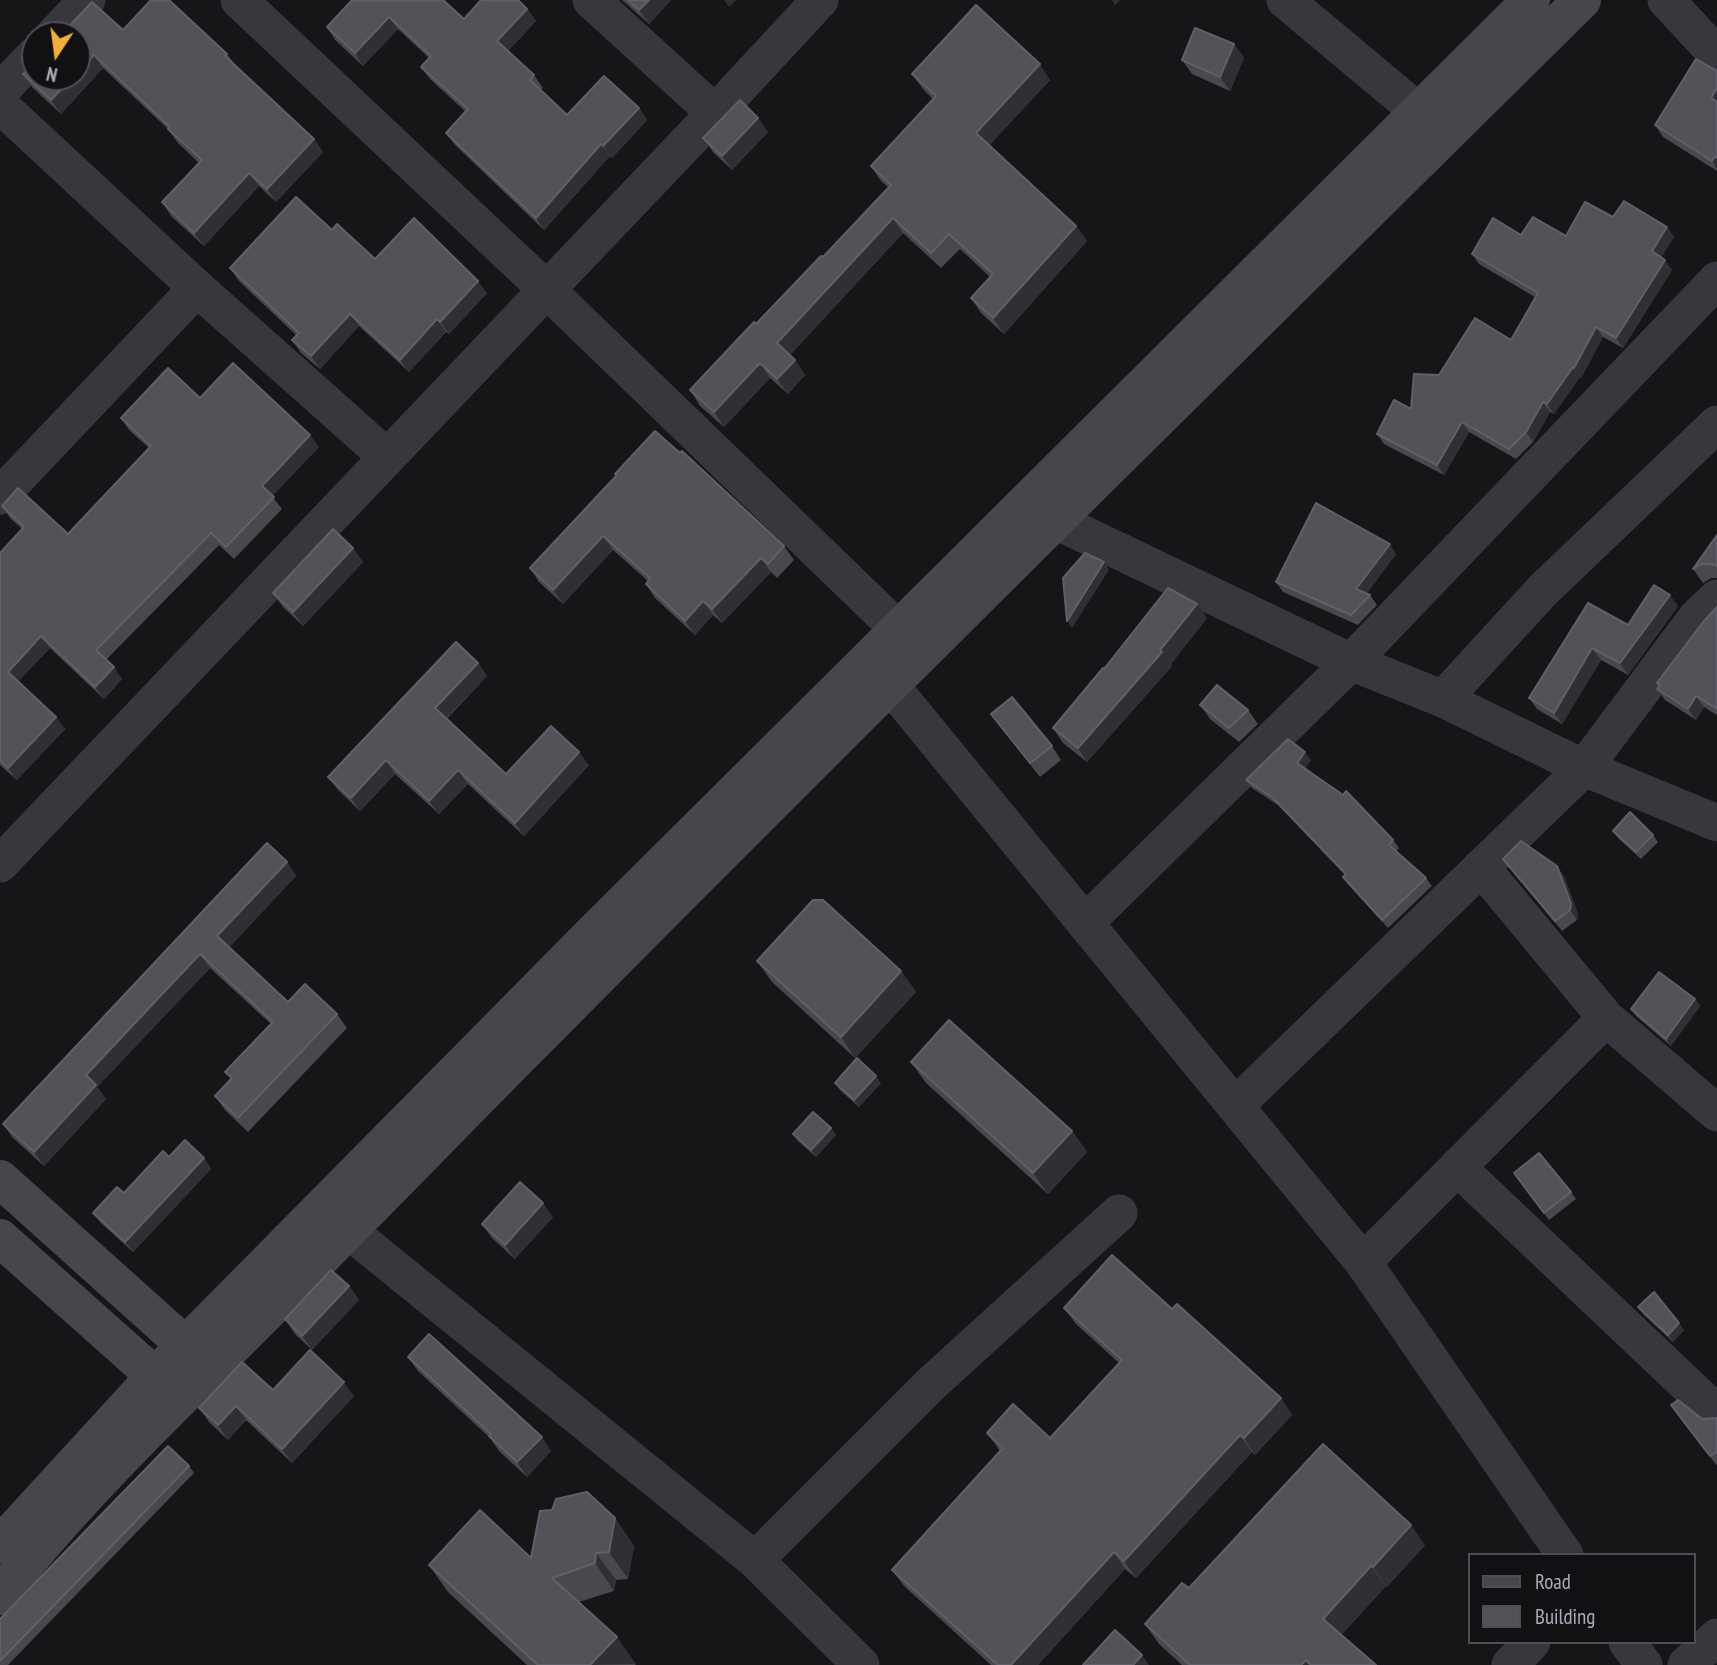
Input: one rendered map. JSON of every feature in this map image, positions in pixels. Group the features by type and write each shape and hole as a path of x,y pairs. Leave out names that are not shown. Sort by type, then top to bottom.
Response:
{"main road":[{"path":"0,1545 197,1358 898,629 1531,0"},
{"path":"197,1358 349,1231 1054,520 1582,0"},
{"path":"0,1179 197,1358"},
{"path":"0,1238 168,1387"},
{"path":"0,1595 168,1387"}],"street":[{"path":"67,21 87,0"},
{"path":"239,0 547,290 898,629"},
{"path":"591,0 715,113"},
{"path":"7,843 387,457 821,0"},
{"path":"1284,0 1419,112"},
{"path":"1666,0 1717,55"},
{"path":"0,91 21,69"},
{"path":"0,104 197,288 387,457"},
{"path":"1085,923 1351,662 1717,279"},
{"path":"0,495 197,288"},
{"path":"1443,699 1543,590 1717,424"},
{"path":"1054,520 1351,662 1443,699 1584,768 1717,823"},
{"path":"1235,1106 1584,768 1696,618 1717,598"},
{"path":"891,686 1363,1262 1564,1553"},
{"path":"1481,867 1606,1018 1717,1113"},
{"path":"1363,1262 1606,1018"},
{"path":"1457,1167 1717,1413"},
{"path":"755,1560 931,1384 1119,1213"},
{"path":"349,1231 755,1560 861,1665"},
{"path":"1686,1665 1717,1637"},
{"path":"1510,1665 1530,1644"},
{"path":"1628,1644 1644,1665"}],"building":[{"path":"151,0 169,0 314,139 267,189 249,173 194,233 162,202 202,160 94,55 91,58 91,21 74,21 92,2 123,30"},
{"path":"352,0 443,0 464,19 481,0 518,0 527,9 497,41 534,75 530,80 567,115 604,76 639,108 603,146 601,144 536,218 446,133 468,109 421,67 431,56 389,17 355,53 327,27"},
{"path":"628,0 649,0 639,10"},
{"path":"976,5 1040,64 976,133 1076,226 993,318 971,298 993,274 949,234 931,253 893,218 777,343 795,360 777,379 760,363 714,412 690,390 891,185 871,166 936,96 912,74"},
{"path":"1195,28 1234,44 1220,77 1182,60"},
{"path":"1696,59 1717,71 1717,88 1711,98 1717,102 1717,158 1715,156 1712,161 1655,125"},
{"path":"41,91 60,91 51,100"},
{"path":"740,100 758,118 722,156 703,138"},
{"path":"296,197 332,230 337,224 375,259 414,218 478,281 440,322 437,319 400,360 350,314 311,356 292,340 299,333 230,268"},
{"path":"1624,201 1667,227 1652,251 1665,260 1616,338 1596,327 1574,368 1547,404 1543,402 1526,432 1509,449 1462,422 1437,465 1377,434 1394,400 1411,409 1414,374 1439,375 1475,318 1511,340 1538,293 1472,254 1493,218 1521,235 1533,217 1566,236 1585,202 1613,217"},
{"path":"233,363 310,435 262,486 274,497 226,547 211,533 96,650 114,667 95,687 41,636 8,672 56,717 8,768 0,760 0,553 24,527 2,506 18,488 68,534 151,446 121,418 168,368 200,398"},
{"path":"655,431 680,453 682,451 784,546 768,564 761,558 712,609 703,601 685,621 646,584 650,578 603,536 553,590 530,568"},
{"path":"1316,503 1390,544 1356,589 1370,595 1351,615 1276,582"},
{"path":"333,529 353,548 293,612 273,593"},
{"path":"1717,535 1717,566 1701,564 1693,569"},
{"path":"1085,553 1104,562 1067,621 1063,578"},
{"path":"1654,585 1670,595 1620,663 1592,648 1554,713 1529,698 1588,603 1628,625"},
{"path":"1168,588 1197,604 1160,650 1162,652 1078,748 1053,728"},
{"path":"1717,607 1717,709 1696,696 1688,709 1657,689 1660,685 1657,683"},
{"path":"456,642 478,663 435,708 506,774 551,726 579,752 515,823 458,770 429,801 386,760 351,798 328,777"},
{"path":"1217,685 1248,710 1229,728 1200,705"},
{"path":"1012,697 1052,746 1030,763 991,714"},
{"path":"1288,739 1305,752 1297,763 1343,795 1346,791 1393,840 1389,845 1426,878 1382,920 1343,877 1346,874 1272,797 1246,780"},
{"path":"1630,812 1653,835 1636,852 1613,831"},
{"path":"1521,841 1557,866 1571,904 1570,910 1555,921 1503,859"},
{"path":"267,843 287,862 217,936 288,1002 305,984 337,1014 238,1118 215,1096 232,1078 225,1072 273,1022 200,954 86,1075 96,1085 34,1152 3,1124"},
{"path":"813,900 823,900 901,971 841,1037 757,961"},
{"path":"1659,972 1695,999 1666,1039 1631,1009"},
{"path":"949,1020 1072,1131 1033,1173 911,1062"},
{"path":"857,1058 876,1076 854,1100 835,1083"},
{"path":"813,1112 831,1128 811,1150 793,1134"},
{"path":"185,1140 204,1158 125,1242 93,1213 117,1187 124,1193 163,1151 169,1157"},
{"path":"1539,1153 1571,1192 1544,1213 1514,1173"},
{"path":"520,1182 543,1203 505,1245 482,1224"},
{"path":"1112,1255 1172,1309 1177,1304 1281,1398 1244,1438 1240,1435 1124,1561 1114,1552 1011,1665 998,1665 892,1570 1003,1448 987,1433 1013,1404 1050,1438 1122,1360 1064,1308"},
{"path":"331,1270 349,1286 302,1336 285,1319"},
{"path":"1654,1292 1679,1323 1668,1335 1638,1307"},
{"path":"429,1334 542,1437 517,1462 489,1436 491,1434 408,1357"},
{"path":"310,1350 344,1382 282,1449 236,1406 218,1425 199,1408 242,1362 273,1390"},
{"path":"1678,1400 1702,1419 1717,1418 1717,1452 1710,1456 1671,1405"},
{"path":"1323,1444 1411,1525 1323,1619 1376,1665 1311,1665 1306,1660 1301,1665 1190,1665 1145,1624 1182,1583 1189,1588"},
{"path":"168,1446 189,1466 0,1661 0,1619"},
{"path":"587,1492 615,1518 609,1552 596,1553 595,1563 552,1578 617,1637 590,1665 538,1665 429,1565 480,1510 531,1558 540,1511 552,1510 556,1499"},
{"path":"1115,1630 1142,1655 1133,1665 1083,1665"}]}
